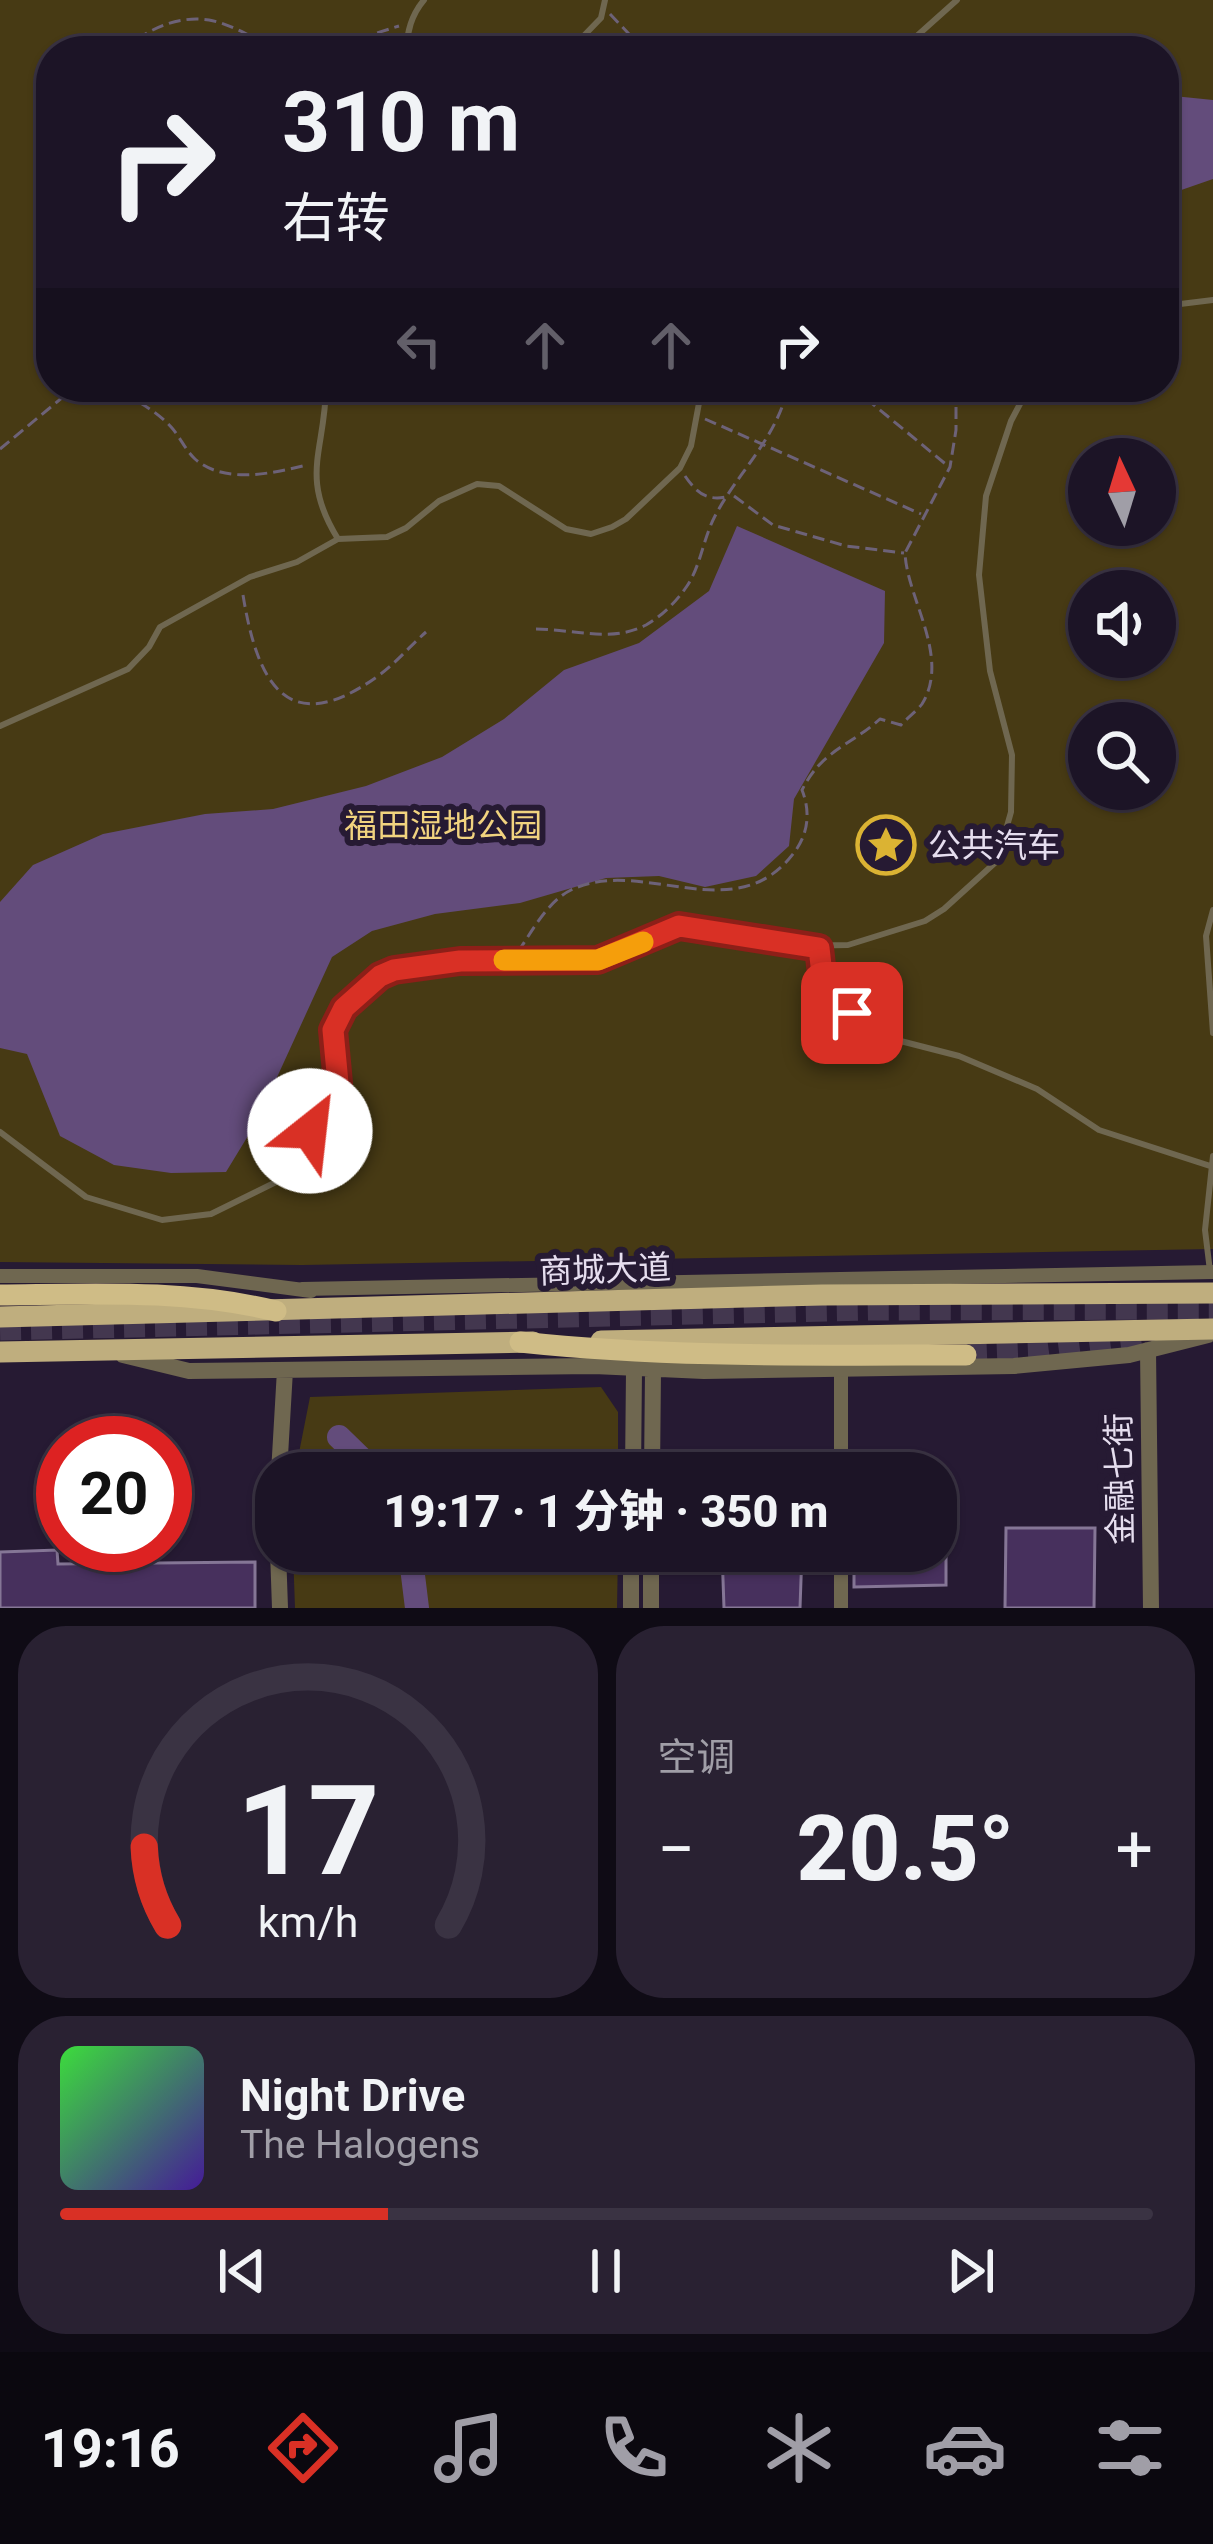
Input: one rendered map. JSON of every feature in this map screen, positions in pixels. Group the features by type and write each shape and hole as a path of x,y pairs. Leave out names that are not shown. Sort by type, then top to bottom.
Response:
{"highway":[{"path":"0,1295 181,1294 276,1311"},
{"path":"520,1342 695,1356 966,1355"}],"main road":[{"name":"商城大道","path":"0,1317 822,1295 1212,1279"},
{"path":"0,1352 1213,1332"}],"street":[{"path":"0,1276 197,1276 302,1289 1212,1279"},
{"path":"302,1289 374,1309"},
{"path":"105,1350 189,1371 1014,1366 1148,1350 1213,1332"},
{"name":"金融七街","path":"1148,1350 1151,1608"},
{"path":"841,1367 841,1452"},
{"path":"280,1452 285,1370"},
{"path":"634,1452 643,1371"},
{"path":"643,1371 650,1452"},
{"path":"279,1572 280,1608"},
{"path":"631,1608 632,1572"},
{"path":"651,1572 651,1608"},
{"path":"841,1572 841,1608"}],"lane":[{"path":"407,36 424,0"},
{"path":"917,36 957,0"},
{"path":"584,36 601,18 605,4"},
{"path":"1179,304 1213,300"},
{"path":"324,402 314,464 319,501 338,539"},
{"path":"0,726 128,669 160,627 241,582 297,562 338,539 387,537 439,501 477,484 499,486 566,530 590,534 626,519 680,468 691,446 699,402"},
{"path":"0,1132 86,1197 162,1220 211,1214 276,1182 299,1154 334,1099 338,1083 333,1030 349,1001 394,970 460,961 598,960 679,926 819,948 848,945 926,921 998,861 1011,812 1013,767 990,671 980,559 986,496 1021,402"},
{"path":"1213,910 1206,936 1213,1033"},
{"path":"819,948 822,974 834,993 880,1036 959,1055 1036,1089 1100,1130 1212,1167"},
{"path":"1212,1279 1205,1230 1213,1156"}],"path":[{"path":"605,4 629,36"},
{"path":"141,36 152,27 208,20 250,36"},
{"path":"366,36 412,22"},
{"path":"0,449 58,402"},
{"path":"138,402 169,424 196,460 225,472 262,476 314,464"},
{"path":"536,629 611,634 648,624 686,589 716,515 758,455 760,442 774,427 783,402"},
{"path":"871,402 950,467"},
{"path":"512,960 542,916 568,891 589,884 624,881 707,892 771,876 800,845 809,807 802,790 811,771 832,750 861,736 880,719 901,724 922,703 930,678 926,624 905,553 950,467 956,402"},
{"path":"697,416 923,514"},
{"path":"680,468 700,494 714,499 731,494"},
{"path":"731,494 772,525 846,546 905,553"},
{"path":"241,582 263,674 277,692 296,702 321,703 353,692 394,664 426,632"}],"green space":[{"name":"福田湿地公园","path":"0,0 1213,0 1213,1249 302,1265 0,1262"},
{"path":"601,1387 618,1412 618,1452 299,1452 310,1397"},
{"path":"294,1572 618,1572 617,1608 295,1608"}],"shaded area":[{"path":"1179,97 1213,100 1213,179 1179,191"},
{"path":"737,526 885,591 884,643 794,799 789,846 756,876 705,887 659,876 606,878 520,903 435,914 372,931 332,957 257,1121 226,1172 171,1173 114,1165 60,1136 27,1054 0,1048 0,902 33,865 103,834 205,814 273,809 366,786 442,757 504,719 564,670 639,643 709,591"}],"building":[{"path":"1006,1528 1095,1528 1094,1608 1005,1608"},
{"path":"36,1551 36,1572 192,1572 192,1563 255,1562 255,1608 0,1608 0,1552"},
{"path":"723,1572 801,1572 800,1608 724,1608"},
{"path":"854,1572 946,1572 946,1585 854,1587"}],"waterway":[{"path":"339,1437 354,1452"},
{"path":"413,1572 417,1608"}],"tunnel":[{"path":"0,1330 871,1310 1213,1309"},
{"path":"966,1355 1044,1352 1163,1336"}],"slow traffic":[{"path":"504,960 598,960 643,942"}],"place":[{"name":"公共汽车","path":"886,845"}],"route":[{"path":"310,1131 334,1099 338,1083 333,1030 344,1008 380,976 394,970 460,961 598,960 679,926 701,928 819,948 822,974 852,1013"}]}
